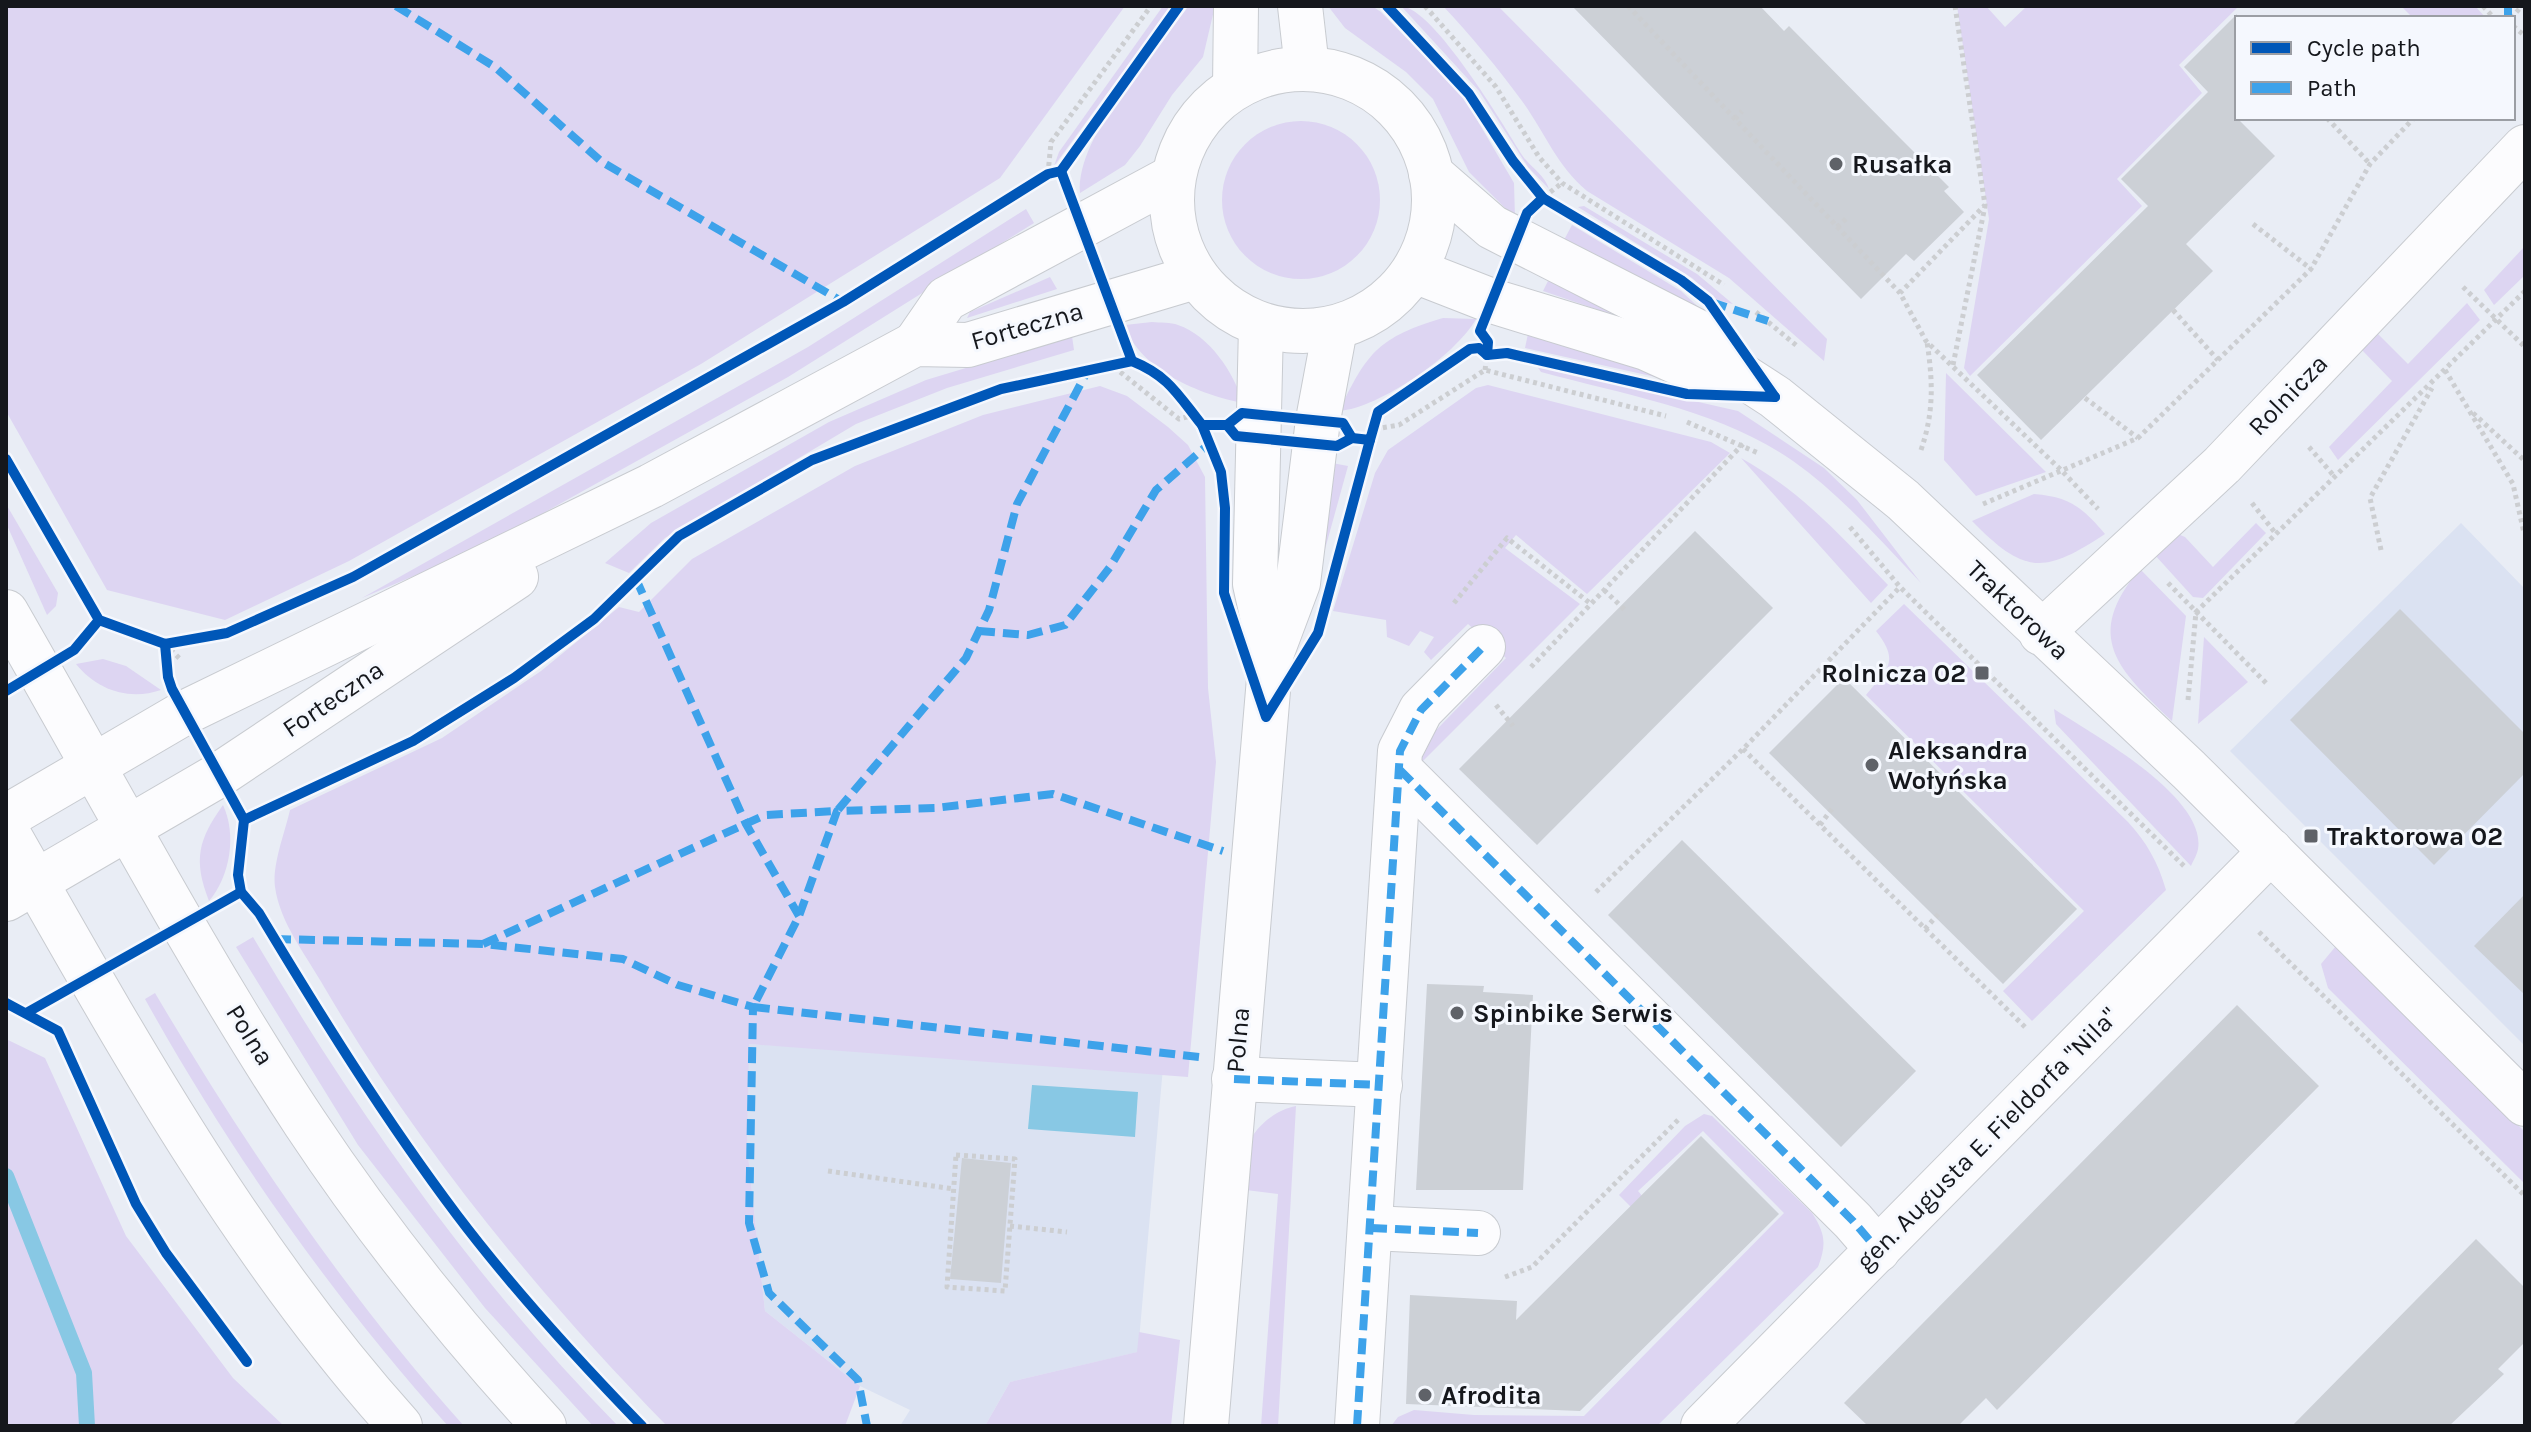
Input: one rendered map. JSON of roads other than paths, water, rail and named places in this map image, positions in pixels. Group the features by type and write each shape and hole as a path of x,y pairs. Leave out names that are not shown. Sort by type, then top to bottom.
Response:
{"street":[{"path":"1235,87 1236,6"},
{"path":"1300,6 1307,68"},
{"path":"1307,68 1347,76 1382,95 1410,124 1429,160 1436,200 1428,240 1415,271 1394,297 1367,317 1335,329 1261,326 1224,307 1195,277 1175,227 1170,205 1173,177 1186,137 1207,109 1235,87 1264,71 1307,68"},
{"name":"Rolnicza","path":"2041,633 2222,465 2525,147"},
{"path":"1431,174 1492,227 1704,335 1741,375"},
{"path":"915,344 946,299 1173,177"},
{"name":"Traktorowa","path":"1415,271 1492,301 1646,348 1688,367 1741,375 1795,413 1903,500 2271,851 2525,1104"},
{"name":"Forteczna","path":"6,817 184,713 651,486 915,344 968,345 1195,277"},
{"name":"Polna","path":"1261,326 1255,584 1271,655"},
{"name":"Polna","path":"1206,1426 1271,655 1298,583 1318,420 1335,329"},
{"name":"Forteczna","path":"21,891 219,775 651,486"},
{"name":"Polna","path":"6,612 242,1023 333,1163 430,1293 544,1426"},
{"path":"1357,1426 1400,751 1409,728 1421,710 1483,647"},
{"path":"1400,770 1853,1221 1878,1250"},
{"path":"6,830 21,891 216,1184 297,1299 400,1426"},
{"name":"gen. Augusta E. Fieldorfa \"Nila\"","path":"1703,1426 2271,851"},
{"path":"1234,1079 1380,1085"},
{"path":"1371,1228 1478,1233"}],"water":[{"path":"1032,1085 1138,1092 1135,1137 1028,1129"}],"waterway":[{"path":"6,1176 84,1373 87,1426"}],"place":[{"name":"Rusałka","path":"1836,164"},
{"name":"Rolnicza 02","path":"1982,673"},
{"name":"Aleksandra Wołyńska","path":"1872,765"},
{"name":"Traktorowa 02","path":"2311,836"},
{"name":"Spinbike Serwis","path":"1457,1013"},
{"name":"Afrodita","path":"1425,1395"}]}
